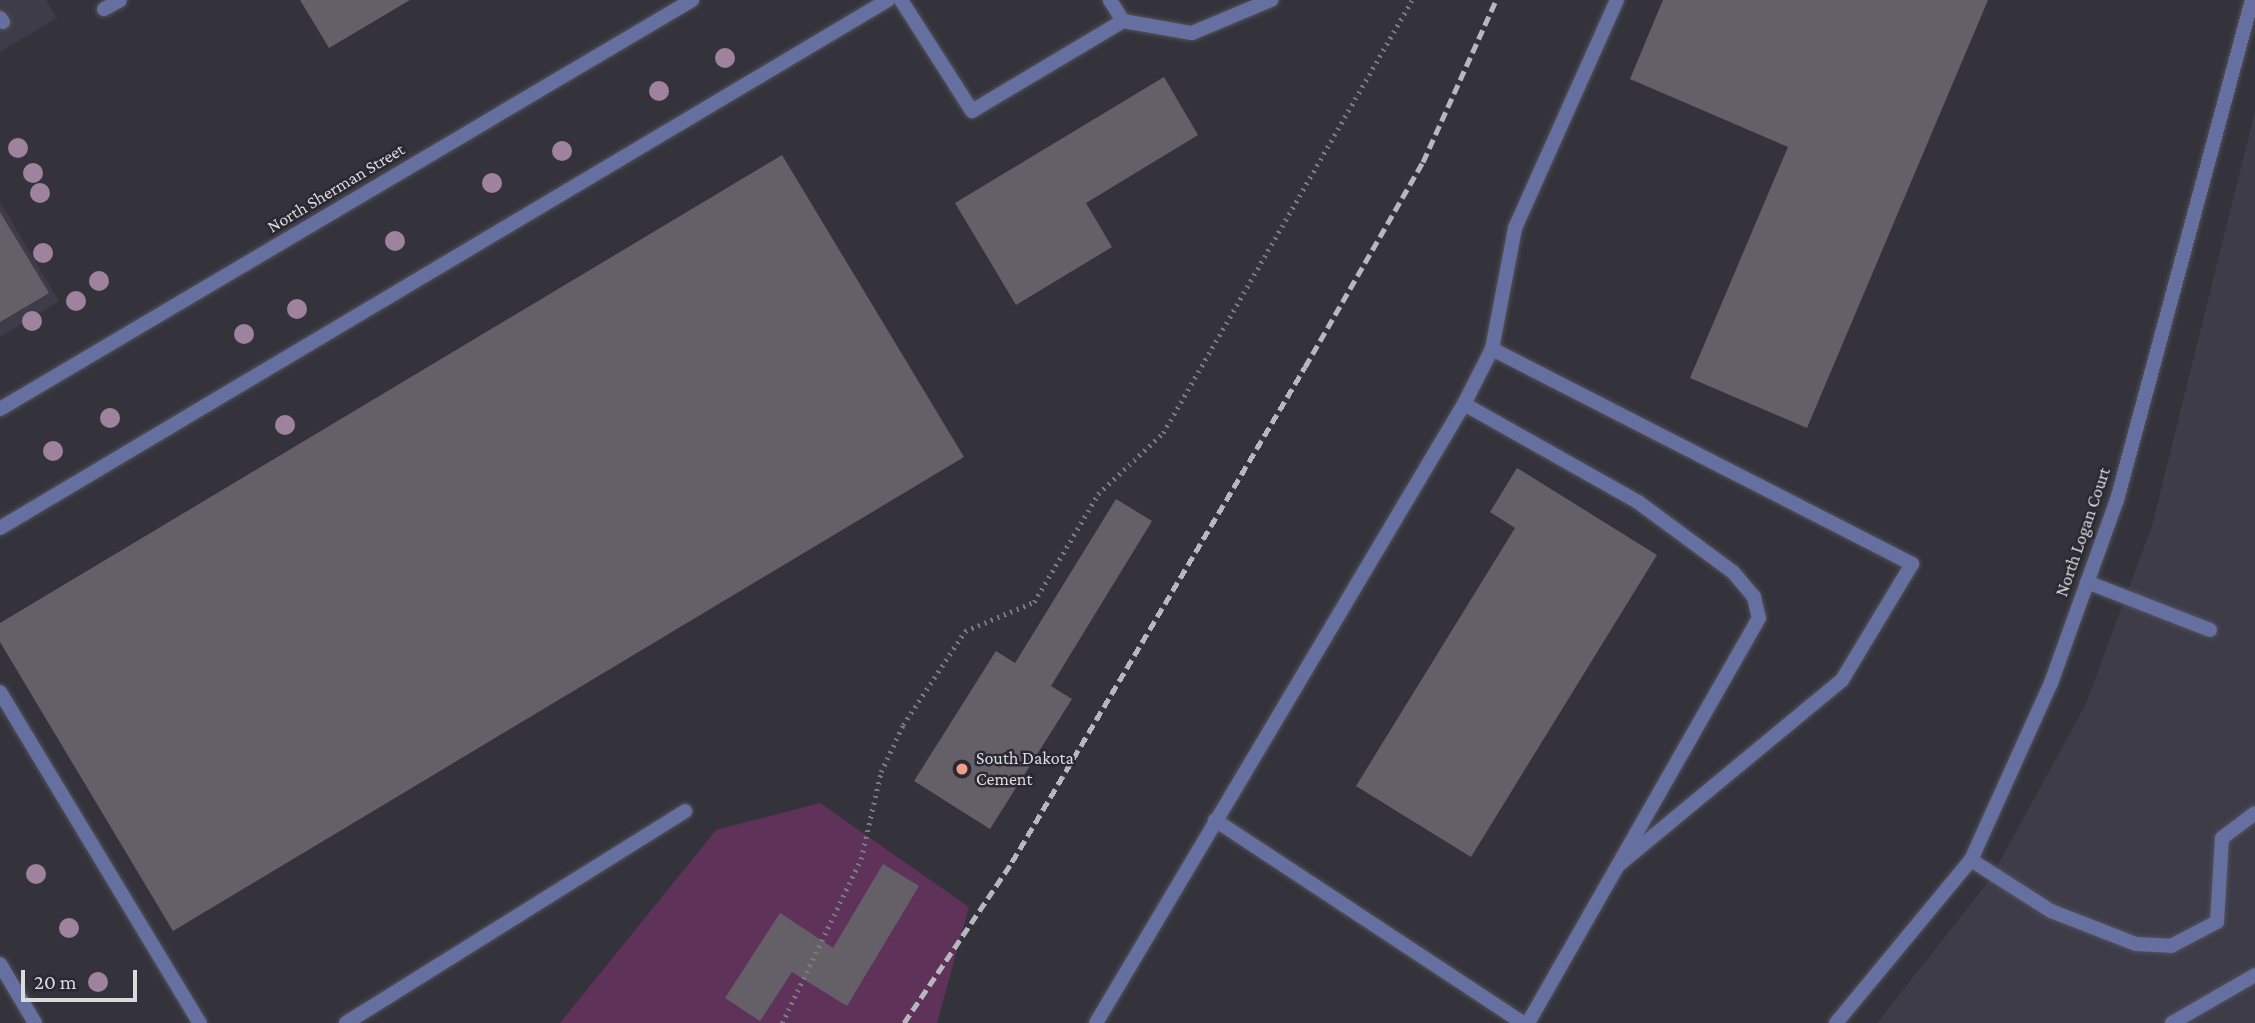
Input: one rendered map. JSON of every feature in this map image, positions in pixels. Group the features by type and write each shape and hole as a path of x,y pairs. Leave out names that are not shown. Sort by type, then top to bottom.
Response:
{"street":[{"path":"104,9 120,0"},
{"name":"North Sherman Street","path":"0,409 692,0"},
{"path":"0,528 888,0"},
{"path":"901,0 972,111 1124,21 1192,33 1271,0"},
{"path":"1110,0 1124,21"},
{"path":"1096,1023 1464,404 1492,349 1515,228 1617,0"},
{"name":"North Logan Court","path":"1836,1023 1971,860 2050,683 2117,500 2252,0"},
{"path":"1492,349 1912,564 1842,680 1618,865"},
{"path":"1215,820 1526,1023 1759,618 1754,597 1732,572 1638,502 1464,404"},
{"path":"2087,582 2210,630"},
{"path":"0,692 200,1023"},
{"path":"346,1023 685,811"},
{"path":"1971,860 2051,911 2136,944 2171,946 2217,922 2223,898 2222,838 2255,813"},
{"path":"0,964 35,1023"},
{"path":"2172,1023 2255,975"}],"path":[{"path":"782,1023 861,859 881,772 903,725 965,631 1034,602 1098,494 1163,433 1412,0"}],"shaded area":[{"path":"0,0 46,0 57,18 0,52"},
{"path":"2255,111 2255,1023 1877,1023 1989,881 2085,706 2152,526"},
{"path":"0,202 59,301 0,337"},
{"path":"820,803 969,907 937,1023 560,1023 716,830"}],"building":[{"path":"300,0 410,0 329,48"},
{"path":"1663,0 1988,0 1807,428 1690,378 1788,147 1630,79"},
{"path":"1164,77 1198,135 1086,203 1112,247 1016,305 955,203"},
{"path":"782,155 964,457 173,931 0,642 0,623"},
{"path":"0,212 49,293 0,322"},
{"path":"1517,468 1657,555 1471,857 1356,786 1515,528 1490,512"},
{"path":"1116,499 1152,521 1051,686 1072,699 990,829 914,781 996,651 1015,663"},
{"path":"883,864 919,886 847,1006 792,972 760,1021 725,998 780,913 833,948"}],"railway":[{"path":"904,1023 1012,862 1305,367 1423,162 1496,0"}],"place":[{"name":"South Dakota Cement","path":"962,769"}]}
